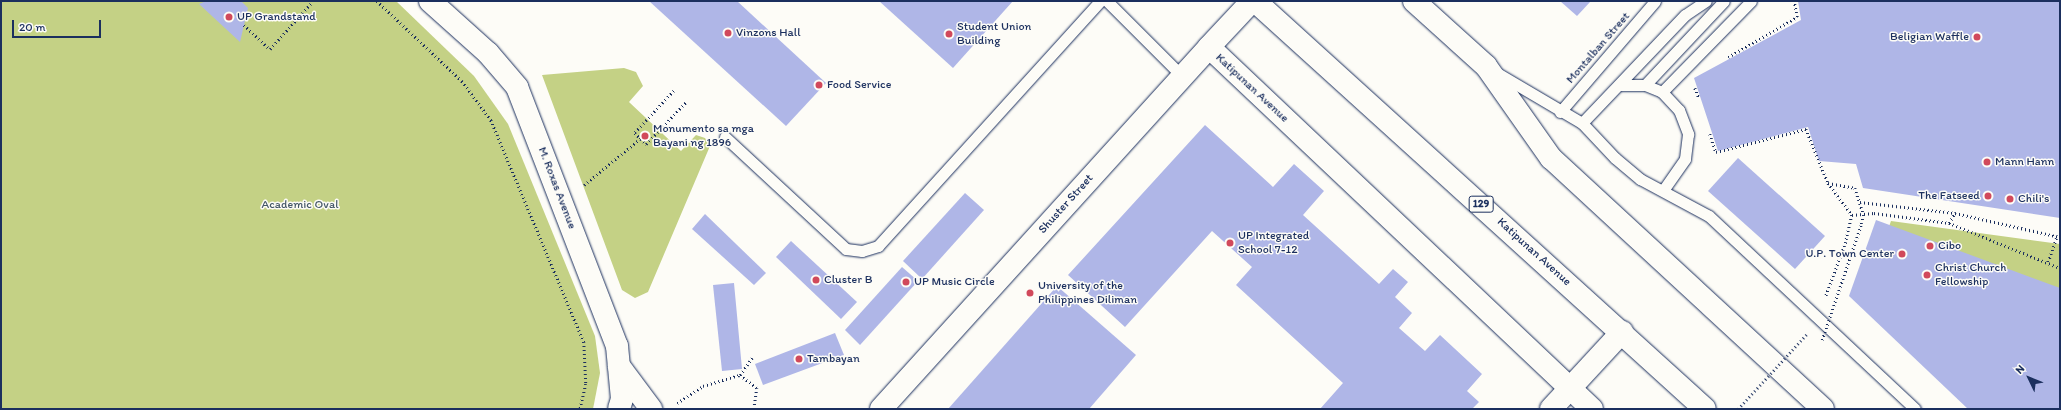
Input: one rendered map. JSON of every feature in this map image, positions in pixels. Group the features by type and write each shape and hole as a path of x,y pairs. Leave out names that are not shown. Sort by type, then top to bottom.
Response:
{"street":[{"name":"M. Roxas Avenue","path":"430,1 488,53 517,87 563,202 617,346 622,399 619,409"},
{"name":"Shuster Street","path":"881,409 1182,76 1253,1"},
{"name":"Katipunan Avenue","path":"1253,1 1622,332 1705,409"},
{"path":"1414,1 1486,66 1550,158 1823,409"},
{"name":"Katipunan Avenue","path":"1209,47 1592,409"},
{"path":"1551,409 1622,332"},
{"path":"619,366 651,409"}],"lane":[{"path":"725,137 846,249 862,251 878,246 1100,1"},
{"path":"1107,1 1182,76"},
{"name":"Montalban Street","path":"1560,112 1655,1"},
{"path":"1582,123 1685,15 1706,1"},
{"path":"1644,85 1724,1"},
{"path":"1662,92 1751,1"},
{"path":"1486,66 1560,112 1582,123 1615,158 1640,179 1709,216 1916,409"},
{"path":"1619,85 1644,85 1662,92 1680,110 1688,134 1685,159 1663,190"}],"path":[{"path":"244,25 270,49 313,1"},
{"path":"378,1 462,81 491,120 584,342 586,377 580,409"},
{"path":"1725,58 1797,17 1794,1"},
{"path":"1694,85 1699,100"},
{"path":"674,91 635,133 646,144 686,102"},
{"path":"1709,130 1716,152 1806,130 1828,183 1852,215 1846,242 1823,304"},
{"path":"563,202 641,138"},
{"path":"1822,340 1864,215 1855,188 1828,183"},
{"path":"1860,202 1955,213 2058,237 2048,262"},
{"path":"1852,215 1874,213 1949,223 2060,268"},
{"path":"1949,223 1955,213"},
{"path":"1738,409 1807,334"},
{"path":"674,405 703,386 740,375 752,358"},
{"path":"740,375 757,388 754,409"}],"green space":[{"name":"Academic Oval","path":"1,1 396,1 474,76 508,124 595,336 600,373 593,409 1,409"},
{"path":"624,68 636,72 643,86 629,102 681,151 696,135 705,138 710,146 648,292 635,298 622,290 542,75"},
{"path":"1891,221 2060,244 2060,300 1886,235"}],"building":[{"name":"UP Grandstand","path":"206,1 241,1 248,8 240,42 199,4"},
{"name":"Vinzons Hall","path":"649,1 737,1 826,83 786,126"},
{"name":"Student Union Building","path":"879,1 1013,1 953,68"},
{"path":"1560,1 1591,1 1577,16"},
{"path":"1798,1 2060,1 2060,218 1863,188 1856,164 1819,161 1808,127 1718,151 1694,78 1801,20"},
{"name":"UP Integrated School 7-12","path":"1205,125 1273,187 1294,164 1324,191 1303,215 1379,284 1393,269 1408,282 1395,297 1412,313 1399,328 1425,351 1440,335 1482,374 1467,391 1479,402 1472,409 1320,409 1343,383 1236,285 1252,267 1212,231 1125,327 1068,275"},
{"path":"1738,158 1825,236 1795,269 1708,191"},
{"path":"965,193 984,210 922,279 903,261"},
{"path":"705,214 766,273 754,285 692,229"},
{"path":"1876,220 2060,288 2060,409 1968,409 1849,296"},
{"name":"Cluster B","path":"791,241 857,302 841,319 776,257"},
{"name":"Tambayan","path":"902,267 918,281 860,345 845,330"},
{"path":"734,283 742,369 722,371 713,285"},
{"path":"1057,286 1136,355 1089,409 948,409"},
{"name":"Tambayan","path":"835,333 844,355 763,385 755,364"}],"place":[{"name":"UP Grandstand","path":"229,17"},
{"name":"Vinzons Hall","path":"728,33"},
{"name":"Student Union Building","path":"949,34"},
{"name":"Beligian Waffle","path":"1977,37"},
{"name":"Food Service","path":"819,85"},
{"name":"Monumento sa mga Bayani ng 1896","path":"645,136"},
{"name":"Mann Hann","path":"1987,162"},
{"name":"The Fatseed","path":"1988,196"},
{"name":"Chili's","path":"2010,199"},
{"name":"UP Integrated School 7-12","path":"1230,243"},
{"name":"Cibo","path":"1930,246"},
{"name":"U.P. Town Center","path":"1902,254"},
{"name":"Christ Church Fellowship","path":"1927,275"},
{"name":"Cluster B","path":"816,280"},
{"name":"UP Music Circle","path":"906,282"},
{"name":"University of the Philippines Diliman","path":"1030,293"},
{"name":"Tambayan","path":"799,359"}]}
